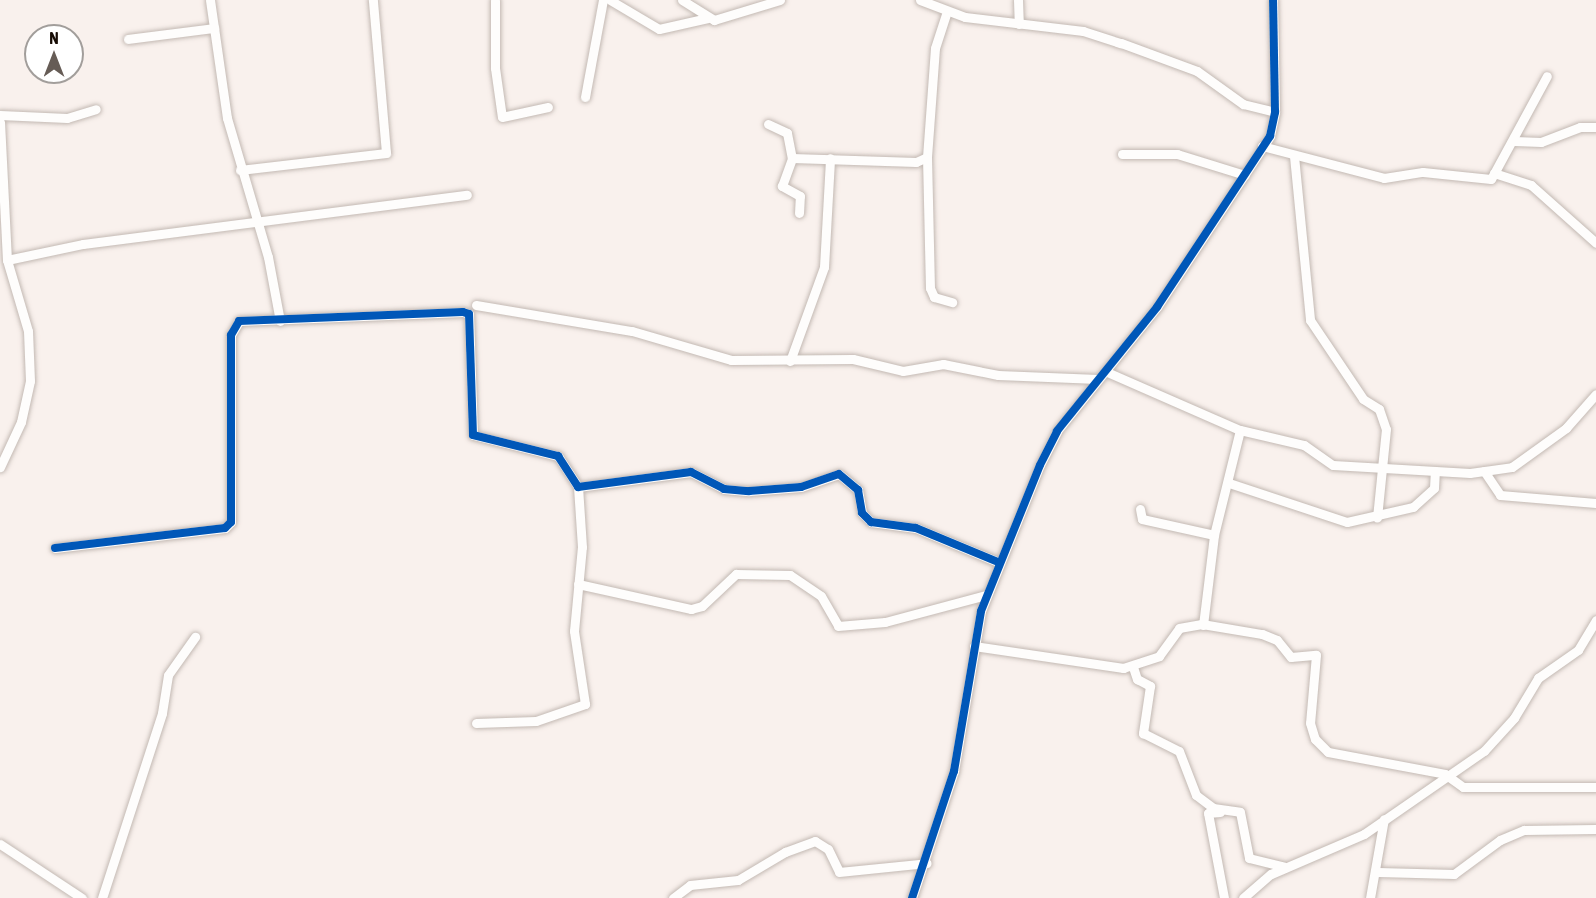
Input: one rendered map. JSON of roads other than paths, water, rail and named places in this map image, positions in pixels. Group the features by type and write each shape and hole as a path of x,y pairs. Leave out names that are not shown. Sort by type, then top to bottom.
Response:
{"street":[{"path":"210,0 240,170 257,220 280,321"},
{"path":"240,170 386,153 373,0"},
{"path":"495,0 495,68 502,117 548,107"},
{"path":"585,97 603,0"},
{"path":"610,0 659,29 780,0"},
{"path":"682,0 708,18"},
{"path":"920,0 947,12 1019,24 1083,31 1197,71 1243,104 1275,112"},
{"path":"1018,0 1019,24"},
{"path":"912,898 927,863 964,723 974,646 986,595 998,562 1057,431 1098,379 1107,372 1245,175 1262,146 1275,112 1273,0"},
{"path":"947,12 935,48 927,157 930,288 934,297 952,302"},
{"path":"128,39 214,28"},
{"path":"1262,146 1294,156 1396,180 1423,172 1482,180 1494,173 1514,141 1547,76"},
{"path":"0,115 67,118 96,109"},
{"path":"0,123 7,260 28,331 30,394 0,467"},
{"path":"768,124 788,133 792,158 782,186 800,196 799,213"},
{"path":"1514,141 1541,142 1580,127 1596,127"},
{"path":"1122,154 1177,154 1245,175"},
{"path":"1294,156 1310,320 1363,399 1379,409 1388,439 1377,518"},
{"path":"792,158 916,162 927,157"},
{"path":"790,361 824,267 830,158"},
{"path":"1494,173 1531,185 1596,243"},
{"path":"7,260 257,220 467,195"},
{"path":"476,305 632,332 731,360 853,359 903,371 943,363 998,375 1098,379"},
{"path":"55,548 225,528 233,514 231,335 239,321 468,312 473,435 558,456 578,487 582,522 574,631 585,704 536,721 476,723"},
{"path":"1107,372 1240,429 1304,445 1333,465 1383,469 1484,471 1512,467 1566,429 1596,394"},
{"path":"1203,625 1214,535 1229,483 1240,429"},
{"path":"1229,483 1275,494 1333,522 1377,518 1420,502 1434,488 1435,471"},
{"path":"1484,471 1500,495 1596,504"},
{"path":"578,487 691,472 717,487 749,491 801,487 839,474 858,490 862,513 871,522 916,528 998,562"},
{"path":"1140,509 1142,519 1214,535"},
{"path":"578,584 691,609 702,606 736,574 789,575 821,596 838,626 885,622 986,595"},
{"path":"1244,898 1284,867 1351,841 1445,774 1484,751 1514,718 1538,678 1578,650 1596,620"},
{"path":"974,646 1115,668 1133,666 1159,656 1177,628 1203,625 1262,634 1277,640 1291,657 1316,655 1310,723 1315,739 1328,752 1445,774 1455,786 1496,791 1596,787"},
{"path":"102,898 162,713 168,675 195,637"},
{"path":"1133,666 1137,678 1150,686 1143,733 1178,751 1196,795 1222,811"},
{"path":"1224,898 1208,813 1240,812 1249,858 1284,867"},
{"path":"1370,898 1378,872 1384,819"},
{"path":"1378,872 1454,874 1500,840 1524,830 1596,829"},
{"path":"673,898 690,885 738,880 776,856 815,841 823,843 841,872 927,863"},
{"path":"0,844 82,898"}]}
